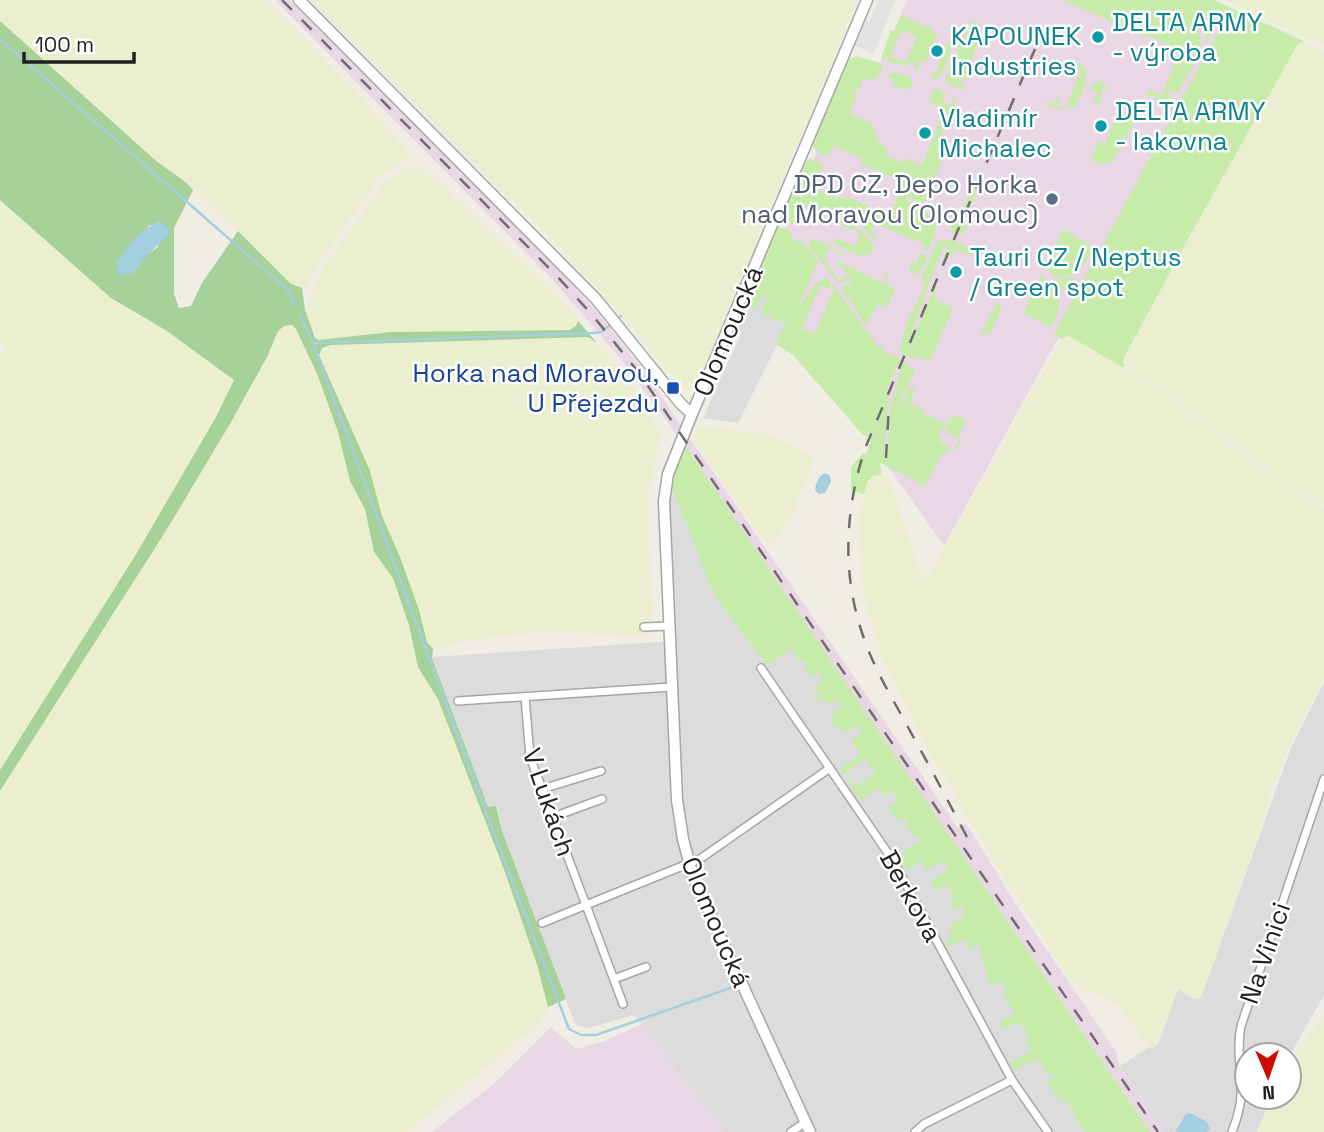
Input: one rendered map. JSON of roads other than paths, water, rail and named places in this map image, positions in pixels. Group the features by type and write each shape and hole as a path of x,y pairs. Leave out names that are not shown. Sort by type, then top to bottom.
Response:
{"street":[{"path":"299,0 616,321 681,404 692,414"},
{"name":"Olomoucká","path":"808,1127 730,959 690,863 683,839 677,800 663,510 668,474 692,414 867,0"},
{"path":"644,627 669,626"},
{"name":"Berkova","path":"761,668 900,872 1012,1080 1048,1132"},
{"path":"458,701 671,688"},
{"name":"V Lukách","path":"525,697 529,751 623,1004"},
{"path":"542,923 704,856 830,768"},
{"path":"542,789 600,771"},
{"name":"Na Vinici","path":"1232,1132 1238,1117 1241,1092 1238,1040 1241,1026 1324,779"},
{"path":"553,817 602,799"},
{"path":"614,979 646,967"},
{"path":"915,1132 924,1124 1012,1080"},
{"path":"791,1132 808,1127"}],"water":[{"path":"161,222 168,228 169,235 149,253 134,273 119,276 116,264 130,245 147,228"},
{"path":"825,473 830,476 831,482 825,493 819,494 815,490 816,485 819,477"},
{"path":"1190,1113 1206,1121 1210,1128 1207,1132 1175,1132 1186,1114"}],"waterway":[{"path":"0,39 289,291 295,305"},
{"path":"300,315 313,343 569,1029 581,1035 596,1035 739,985"},
{"path":"313,343 593,333 601,332 621,316"}],"railway":[{"path":"282,0 556,275 639,373 1158,1132"},
{"path":"967,837 875,666 866,644 852,595 848,545 850,520 853,495 866,446 1035,49"},
{"path":"886,458 889,405"}],"place":[{"name":"DELTA ARMY - výroba","path":"1098,37"},
{"name":"KAPOUNEK Industries","path":"937,51"},
{"name":"DELTA ARMY - lakovna","path":"1101,126"},
{"name":"Vladimír Michalec","path":"925,133"},
{"name":"DPD CZ, Depo Horka nad Moravou (Olomouc)","path":"1052,199"},
{"name":"Tauri CZ / Neptus / Green spot","path":"956,272"},
{"name":"Horka nad Moravou, U Přejezdu","path":"673,388"}]}
